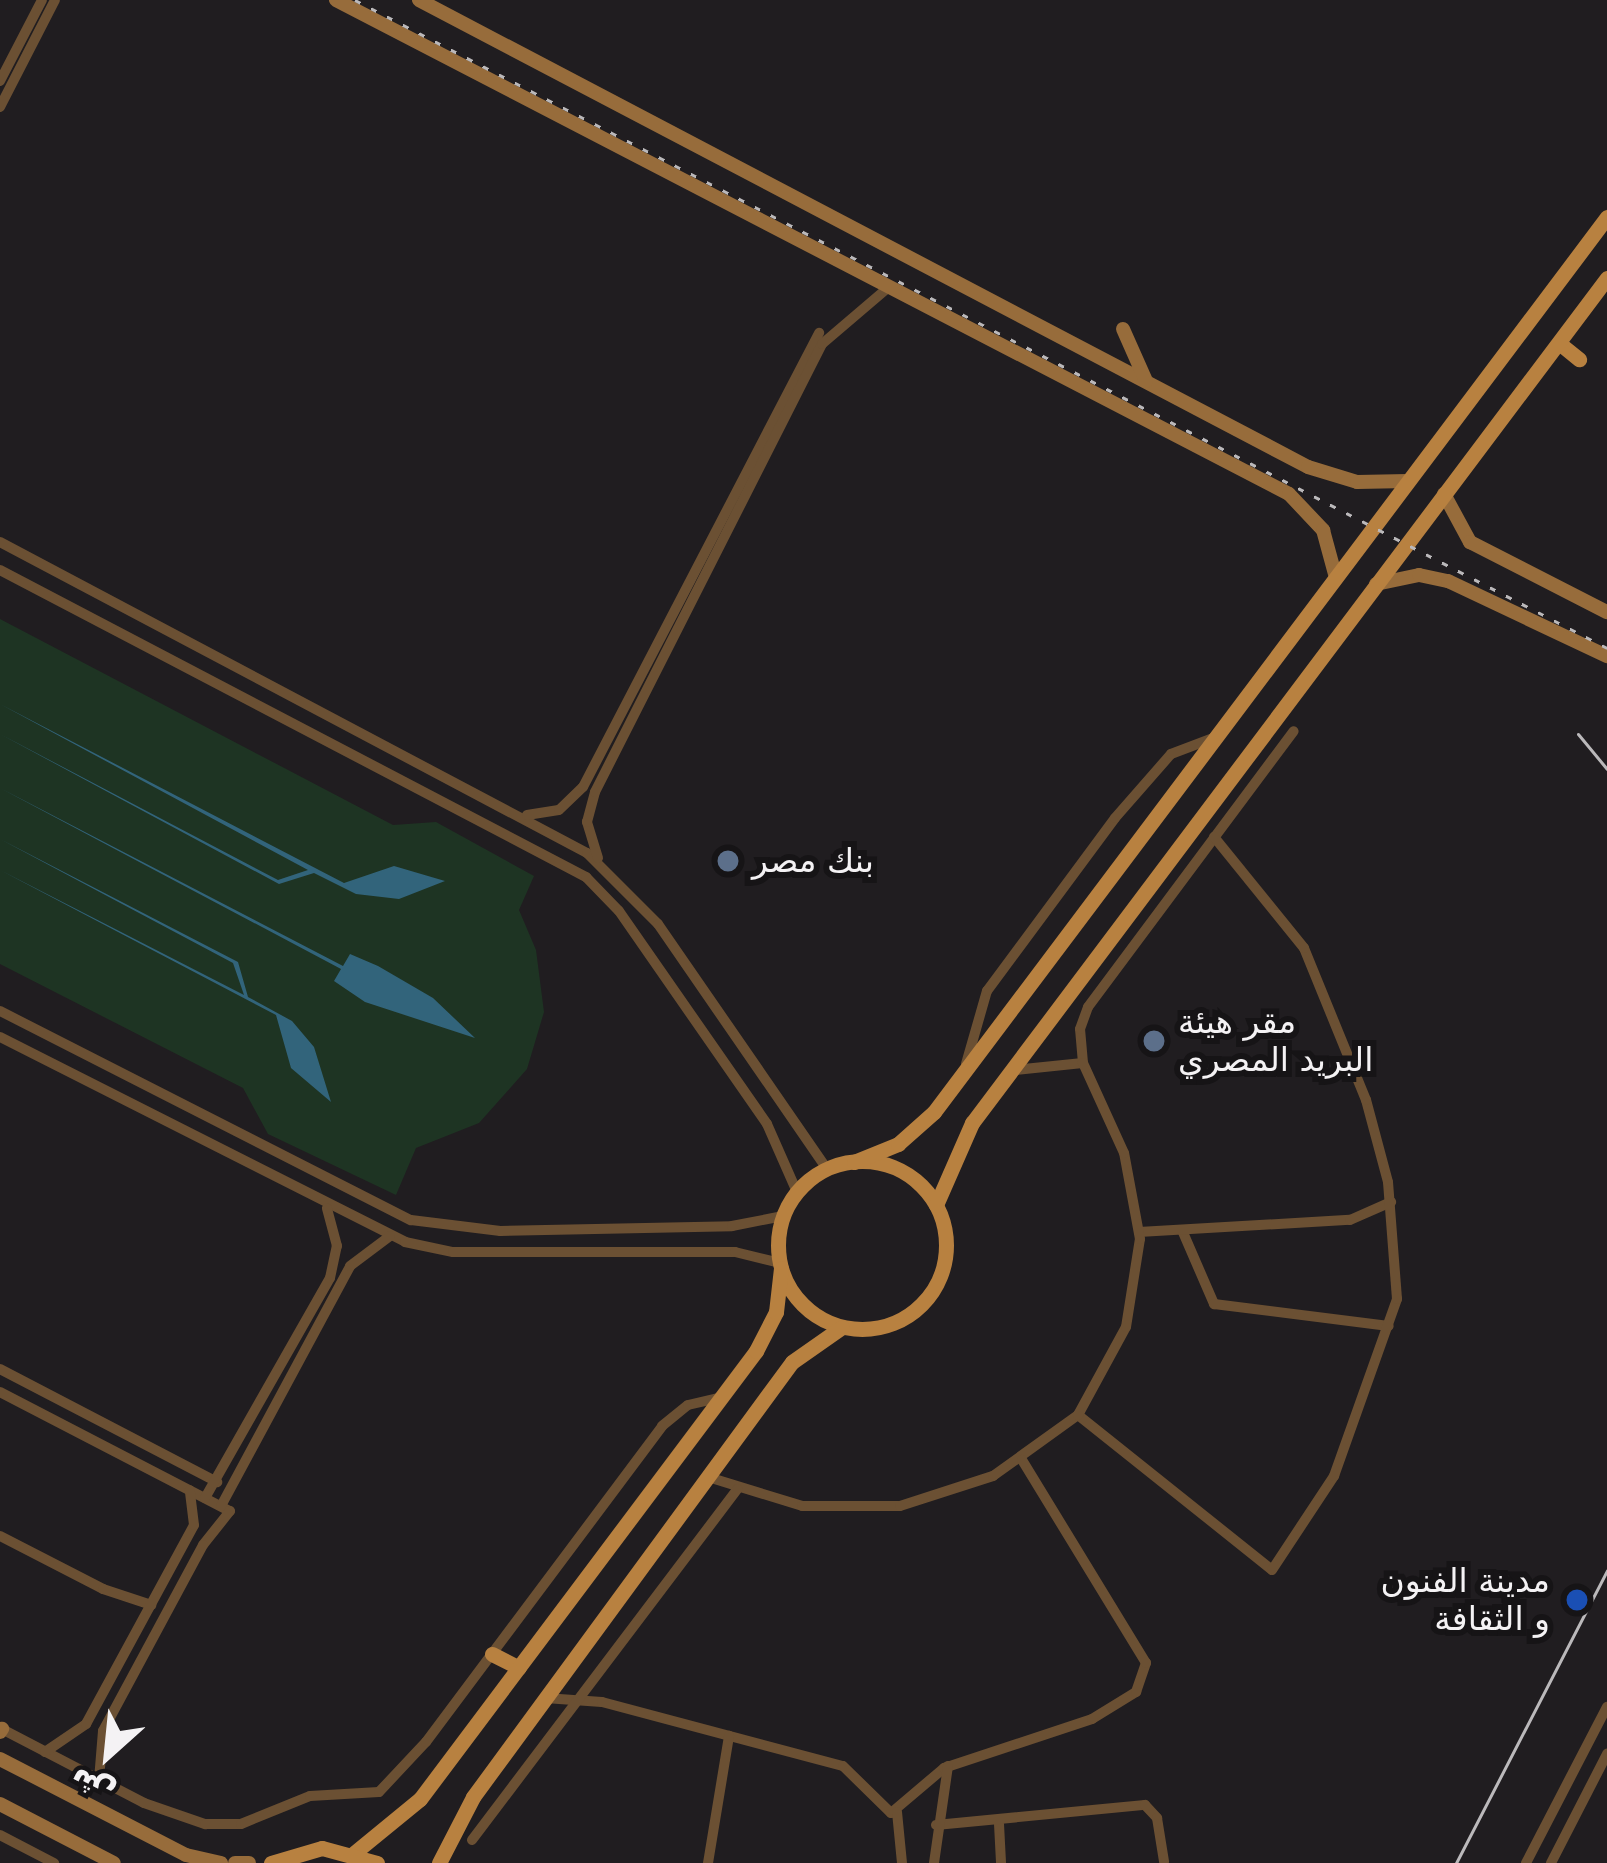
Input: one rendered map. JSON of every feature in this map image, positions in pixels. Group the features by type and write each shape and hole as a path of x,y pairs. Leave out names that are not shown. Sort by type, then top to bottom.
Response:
{"main road":[{"path":"353,1853 407,1814 722,1397 773,1322 783,1216 797,1192 827,1169 854,1162 916,1130 1220,736 1607,217"},
{"path":"780,1266 804,1306 842,1327 890,1325 929,1297 946,1252 936,1205 960,1141 1607,278"},
{"path":"1559,343 1579,359"},
{"path":"1277,718 1294,731"},
{"path":"854,1162 902,1172 936,1205"},
{"path":"439,1863 457,1822 792,1363 842,1327"},
{"path":"492,1654 519,1668"},
{"path":"271,1863 322,1848 377,1863"}],"street":[{"path":"0,81 43,0"},
{"path":"0,107 55,0"},
{"path":"336,0 1289,494 1323,530 1336,578"},
{"path":"419,0 1332,476 1408,481"},
{"path":"710,554 822,344 890,286"},
{"path":"1124,329 1146,381"},
{"path":"819,333 591,801 590,843 607,870 683,958 827,1169"},
{"path":"1444,494 1470,542 1607,612"},
{"path":"0,542 518,813 607,870"},
{"path":"0,570 586,877 619,911 767,1124 797,1192"},
{"path":"518,813 551,813 578,794 700,574"},
{"path":"1376,584 1405,576 1448,581 1607,656"},
{"path":"708,1477 802,1506 868,1509 963,1489 1022,1460 1078,1414 1126,1327 1139,1232 1124,1154 1083,1063 1085,1012 1294,731"},
{"path":"963,1073 987,991 1115,818 1171,754 1220,736"},
{"path":"1078,1414 1272,1570 1334,1476 1389,1326 1400,1278 1374,1120 1304,948 1214,838"},
{"path":"0,1011 411,1220 500,1231 733,1226 783,1216"},
{"path":"0,1037 390,1237 453,1252 736,1252 780,1266"},
{"path":"0,1054 19,1047"},
{"path":"1012,1071 1083,1063"},
{"path":"1139,1232 1349,1220 1391,1202"},
{"path":"205,1498 334,1268 337,1235 325,1204"},
{"path":"1182,1230 1214,1304 1389,1326"},
{"path":"99,1780 103,1730 226,1508 231,1489 345,1275 390,1237"},
{"path":"0,1369 231,1489"},
{"path":"0,1392 226,1508"},
{"path":"1,1730 99,1780 218,1826 310,1796 372,1795 398,1778 662,1426 688,1406 722,1397"},
{"path":"545,1698 575,1699 843,1766 885,1811 897,1812 948,1766 1072,1728 1130,1696 1144,1679 1144,1656 1022,1460"},
{"path":"472,1840 737,1489"},
{"path":"44,1752 82,1731 194,1525 190,1490"},
{"path":"0,1536 103,1589 151,1605"},
{"path":"1607,1707 1529,1859 1549,1863 1607,1754"},
{"path":"708,1863 729,1736"},
{"path":"0,1759 175,1850 220,1863"},
{"path":"934,1863 948,1766"},
{"path":"0,1804 114,1863"},
{"path":"936,1825 999,1824 1032,1811 1145,1805 1157,1818 1164,1862"},
{"path":"897,1812 902,1863"},
{"path":"999,1824 1001,1863"},
{"path":"0,1834 54,1863"},
{"path":"714,1848 723,1863"},
{"path":"235,1863 249,1863"}],"green space":[{"path":"0,619 393,825 436,822 534,876 519,910 536,950 544,1012 527,1069 479,1123 416,1148 396,1195 268,1134 243,1088 0,964"}],"water":[{"path":"0,704 344,883 394,866 445,881 399,899 356,894 314,873 279,884 0,734 278,880 308,870"},
{"path":"0,788 343,966 350,954 378,966 433,998 475,1038 365,1002 334,981 341,969"},
{"path":"0,839 238,962 248,997 292,1021 314,1047 331,1102 291,1068 276,1015 0,870 244,995 233,963"}],"tram line":[{"path":"1578,734 1607,769"},
{"path":"1456,1863 1607,1571"}],"railway":[{"path":"355,0 1607,648"}],"place":[{"name":"بنك مصر","path":"728,861"},
{"name":"مقر هيئة البريد المصري","path":"1154,1041"},
{"name":"مدينة الفنون و الثقافة","path":"1577,1600"}]}
